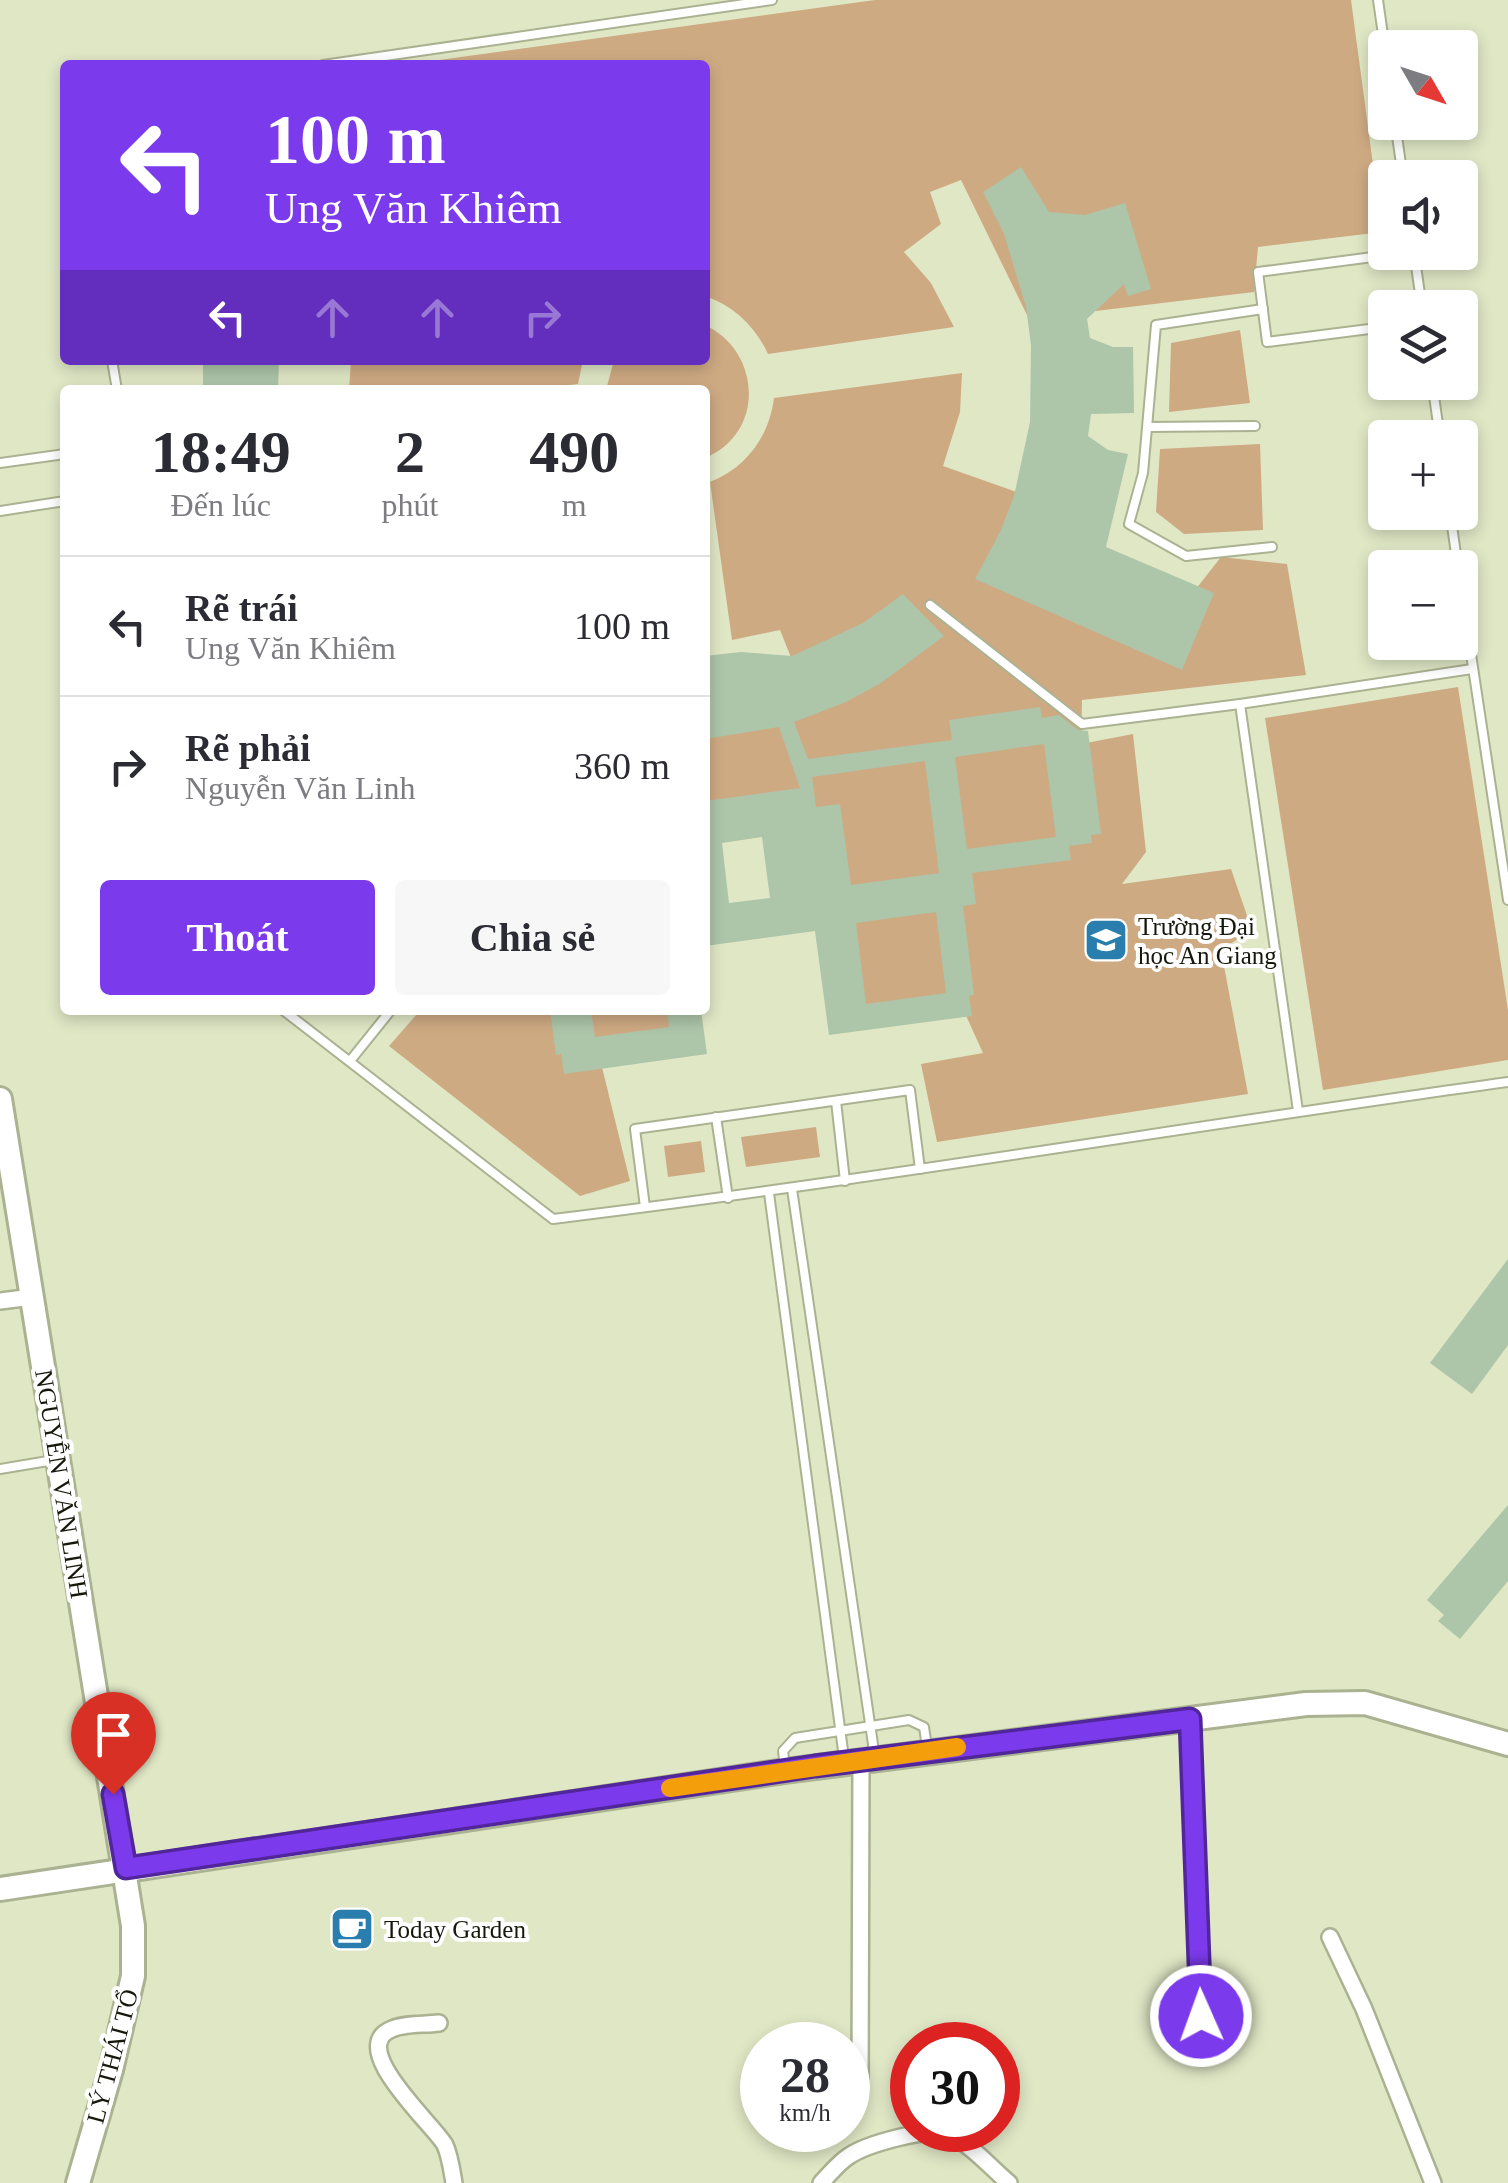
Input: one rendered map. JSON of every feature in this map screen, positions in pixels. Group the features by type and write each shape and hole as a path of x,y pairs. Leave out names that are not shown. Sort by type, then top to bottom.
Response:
{"street":[{"name":"NGUYỄN VĂN LINH","path":"0,1099 126,1868"},
{"path":"0,1302 32,1296"},
{"path":"0,1889 860,1760 1306,1704 1365,1702 1508,1744"},
{"path":"1190,1719 1201,2016"},
{"path":"860,1760 860,2022"},
{"name":"LÝ THÁI TỔ","path":"78,2183 112,2070 134,1976 126,1868"},
{"path":"1330,1937 1364,2009 1433,2183"},
{"path":"439,2023 391,2029 383,2035 379,2054 398,2090 442,2140 454,2183"},
{"path":"820,2183 849,2156 862,2150 934,2132 949,2134 1009,2183"}],"lane":[{"path":"358,60 772,0"},
{"path":"1378,0 1382,30"},
{"path":"1368,258 1258,272 1267,342 1368,329"},
{"path":"1263,309 1156,325 1143,473 1128,524 1186,556 1272,547"},
{"path":"1148,428 1256,426"},
{"path":"0,463 60,455"},
{"path":"0,510 60,501"},
{"path":"930,606 1082,724 1472,668"},
{"path":"1471,660 1508,900"},
{"path":"1240,704 1298,1111"},
{"path":"289,1015 553,1218 769,1193 1508,1082"},
{"path":"350,1062 387,1015"},
{"path":"646,1208 635,1129 716,1117 910,1090 920,1169"},
{"path":"836,1101 845,1181"},
{"path":"716,1117 728,1198"},
{"path":"792,1189 870,1726 860,1760"},
{"path":"769,1193 840,1731 860,1760"},
{"path":"0,1469 58,1459"},
{"path":"785,1771 782,1751 795,1738 909,1720 924,1728 928,1751"}],"shaded area":[{"path":"875,0 1351,0 1372,160 1368,160 1368,234 1258,247 1254,292 1029,319 961,180 930,192 941,224 904,252 931,283 954,327 768,354 742,318 710,298 710,60 439,60"},
{"path":"710,328 724,337 746,372 747,412 739,430 710,455 710,385 607,385 613,365 710,365"},
{"path":"1240,330 1250,403 1169,412 1171,343"},
{"path":"351,365 582,365 578,384 570,385 349,385"},
{"path":"962,373 960,412 943,466 1036,499 1038,554 1192,594 1221,557 1287,564 1306,675 1082,700 1081,744 1133,734 1146,852 1122,884 1231,869 1252,930 1221,950 1248,1094 937,1142 921,1064 983,1053 963,1009 854,1028 788,822 710,809 710,715 805,692 780,630 732,640 710,482 745,460 754,449 767,426 774,398"},
{"path":"1260,444 1263,530 1184,534 1156,512 1160,449"},
{"path":"1458,687 1508,1010 1508,1060 1323,1090 1265,718"},
{"path":"416,1015 697,1015 698,1036 598,1051 630,1181 580,1196 389,1046"},
{"path":"816,1127 820,1157 746,1167 741,1137"},
{"path":"701,1141 705,1172 668,1177 664,1146"}],"building":[{"path":"1021,167 1049,212 1085,215 1125,203 1151,289 1128,296 1124,284 1087,319 1090,338 1113,347 1133,347 1134,413 1091,414 1088,436 1108,450 1128,454 1106,547 1214,593 1182,670 975,579 1014,496 1030,422 1031,345 1026,307 1004,234 983,192"},
{"path":"203,365 279,365 278,385 203,385"},
{"path":"903,594 944,636 881,683 846,702 794,722 808,759 952,740 949,720 1040,707 1042,718 1059,715 1078,730 1088,731 1101,834 1091,835 1092,843 1069,846 1071,860 972,873 976,904 963,906 974,995 969,996 972,1016 829,1035 815,931 710,945 710,800 800,788 779,727 710,738 710,655 741,652 792,656 863,623","holes":["1044,744 1056,837 967,849 955,757","925,761 939,873 851,885 840,804 816,807 812,777","762,837 770,898 729,903 722,843","936,912 946,993 866,1004 856,923"]},
{"path":"551,1015 592,1015 595,1037 669,1027 668,1015 702,1015 707,1054 564,1074 561,1054 556,1055"},
{"path":"1508,1259 1508,1345 1472,1394 1430,1363"},
{"path":"1508,1505 1508,1581 1460,1639 1438,1621 1444,1615 1427,1600"}],"slow traffic":[{"path":"670,1788 957,1747"}],"place":[{"name":"Trường Đại học An Giang","path":"1106,940"},
{"name":"Today Garden","path":"352,1929"}],"route":[{"path":"113,1794 126,1868 815,1766 1190,1719 1201,2016"}]}
